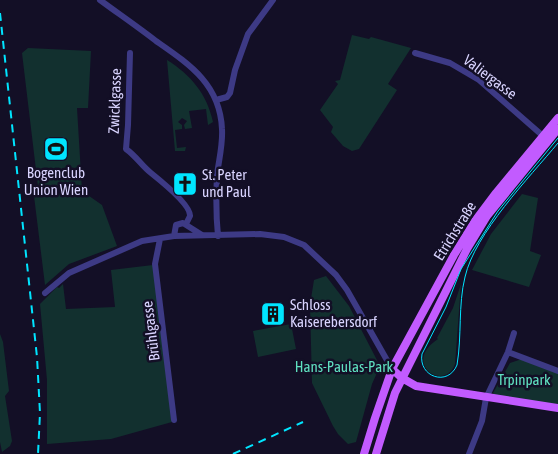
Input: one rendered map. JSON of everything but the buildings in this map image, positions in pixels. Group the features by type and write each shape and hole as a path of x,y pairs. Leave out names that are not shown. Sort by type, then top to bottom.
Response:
{"main road":[{"name":"Etrichstraße","path":"364,454 392,369 454,255 475,221 496,193 558,118"},
{"name":"Etrichstraße","path":"376,454 392,400 454,272 487,216 558,129"},
{"path":"392,369 402,378 416,386 558,408"}],"street":[{"path":"100,0 189,64 202,77 216,100 222,128 217,186 216,223 218,236"},
{"path":"216,100 224,99 229,95 248,34 273,0"},
{"name":"Zwicklgasse","path":"130,53 126,149 136,156 150,173 159,178 188,209 190,216 186,224"},
{"name":"Valiergasse","path":"415,53 450,63 478,80 543,136"},
{"path":"174,236 176,225 179,223 186,224 203,235"},
{"path":"45,293 69,273 82,266 142,241 174,236 203,235 268,235 284,237 304,244 343,284 392,369"},
{"name":"Brühlgasse","path":"160,238 155,264 174,420"},
{"path":"469,454 482,421 486,398 508,352 514,333"},
{"path":"508,352 558,371"}],"green space":[{"path":"352,35 369,39 371,37 411,48 388,84 397,90 359,149 352,151 343,146 331,132 333,127 320,110 338,84 335,81 340,80"},
{"name":"Bogenclub Union Wien","path":"28,48 91,51 88,108 77,108 82,191 102,205 117,246 69,264 45,285 34,196 39,195 22,53"},
{"path":"167,60 197,86 207,103 213,122 208,125 206,109 189,111 192,128 185,129 184,125 187,121 182,118 178,122 182,125 182,129 175,130 177,148 186,147 185,151 175,151"},
{"path":"522,194 538,198 530,251 541,255 529,287 472,270 491,234"},
{"path":"153,265 172,422 111,439 47,444 47,380 40,304 57,287 59,288 63,284 66,309 115,307 111,270"},
{"name":"Hans-Paulas-Park","path":"326,276 349,306 380,366 372,384 356,442 348,444 333,426 312,383 310,305 314,280"},
{"path":"461,284 455,364 450,372 443,376 435,375 428,371 424,365 423,357 428,348 438,339 453,308"},
{"path":"291,324 296,349 258,357 253,331"},
{"path":"0,334 3,342 9,391 5,396 12,441 10,446 2,452 0,442"},
{"name":"Trpinpark","path":"522,359 558,373 558,404 494,396 493,393 510,363"}],"tram line":[{"path":"558,138 498,211 461,269 446,307 422,354 422,362 429,373 435,376 447,376 453,372 457,365 463,288 471,260 491,224 518,189 558,143"}],"railway":[{"path":"0,13 37,357 40,413 38,454"},
{"path":"233,454 303,422"}],"place":[{"name":"Bogenclub Union Wien","path":"56,149"},
{"name":"St. Peter und Paul","path":"185,184"},
{"name":"Schloss Kaiserebersdorf","path":"273,314"}]}
